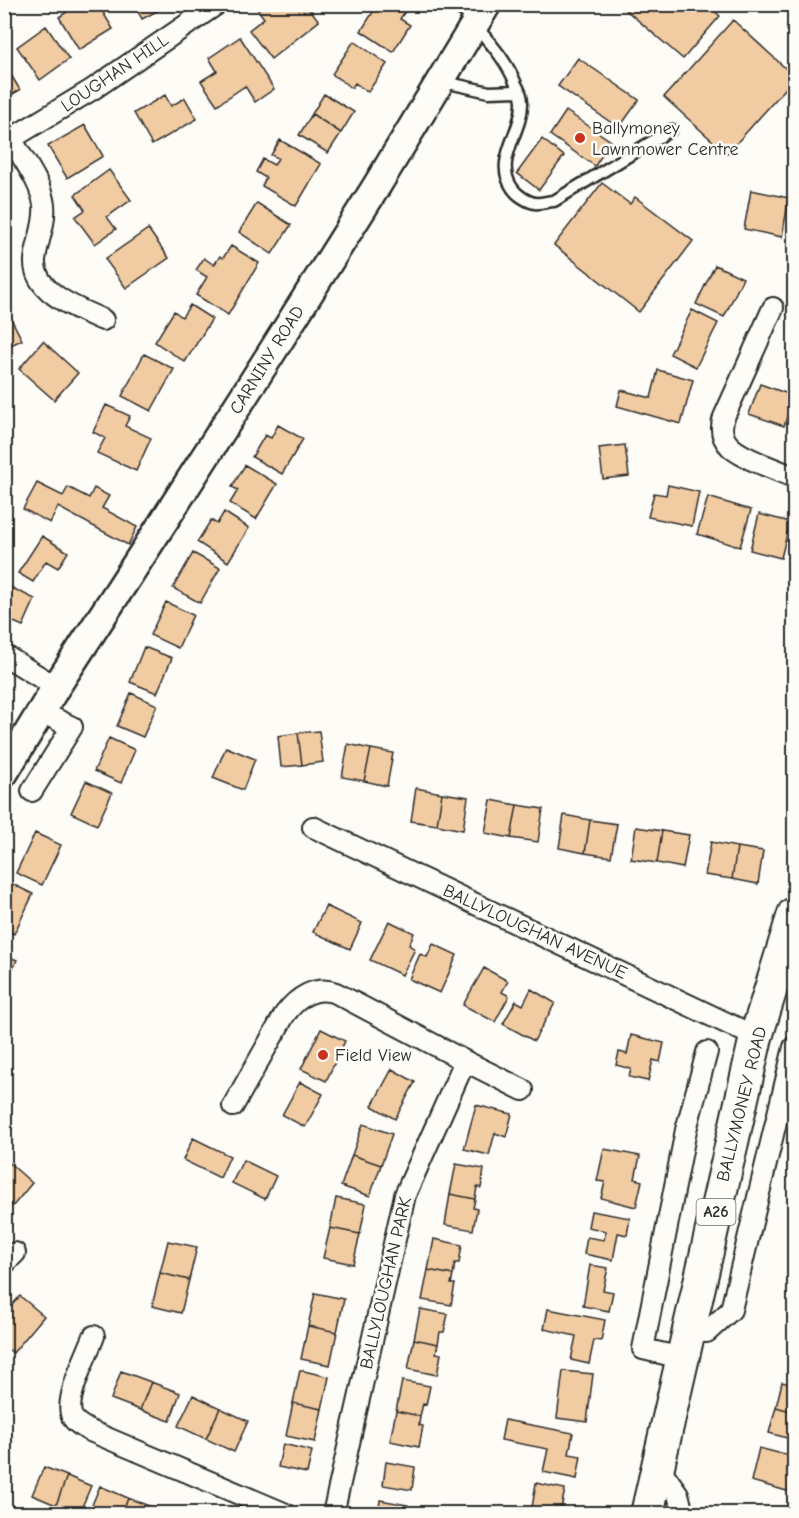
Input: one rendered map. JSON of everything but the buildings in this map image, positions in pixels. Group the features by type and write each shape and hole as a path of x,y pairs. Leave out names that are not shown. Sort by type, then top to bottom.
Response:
{"main road":[{"name":"BALLYMONEY ROAD","path":"647,1514 756,1037 795,914"}],"street":[{"name":"LOUGHAN HILL","path":"103,320 60,299 39,277 35,260 44,216 43,201 38,186 8,142 93,89 217,4"},
{"name":"CARNINY ROAD","path":"4,774 56,687 376,187 440,81 475,12"},
{"path":"773,308 723,420 722,430 725,440 739,454 795,477"},
{"path":"4,655 56,687"},
{"path":"32,791 72,728 41,712"},
{"name":"BALLYLOUGHAN AVENUE","path":"313,827 756,1037"},
{"path":"233,1106 285,1014 296,1001 318,990 336,993 523,1090"},
{"name":"BALLYMONEY ROAD","path":"707,1052 686,1130 643,1349 685,1345 707,1332 731,1310 795,1047"},
{"name":"BALLYLOUGHAN PARK","path":"333,1514 405,1196 465,1061"},
{"path":"94,1336 70,1396 71,1415 75,1421 88,1430 286,1514"},
{"path":"658,1466 678,1494 683,1514"}],"lane":[{"path":"475,12 508,66 522,102 519,123 506,159 505,171 508,183 517,194 535,203 554,201 671,130"},
{"path":"440,81 489,92 519,91"}],"place":[{"name":"Ballymoney Lawnmower Centre","path":"580,138"},
{"name":"Field View","path":"323,1055"}]}
